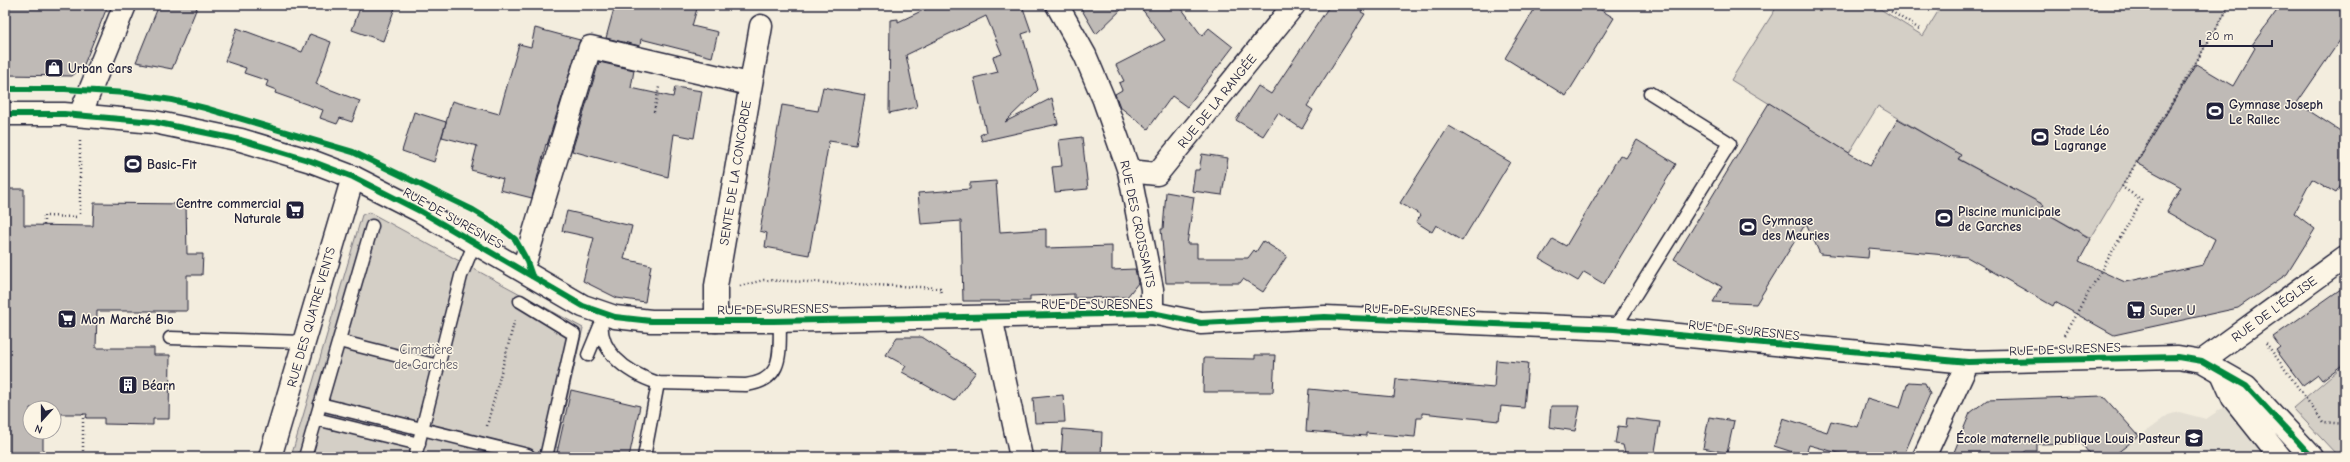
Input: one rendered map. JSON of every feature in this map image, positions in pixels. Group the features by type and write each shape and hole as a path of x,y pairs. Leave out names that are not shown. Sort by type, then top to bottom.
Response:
{"street":[{"path":"80,115 125,5"},
{"name":"RUE DES CROISSANTS","path":"1057,5 1085,55 1104,100 1129,171 1152,289 1152,314"},
{"name":"RUE DE LA RANGÉE","path":"1129,171 1158,174 1294,5"},
{"name":"SENTE DE LA CONCORDE","path":"716,321 716,286 749,84 761,26"},
{"path":"526,259 590,47 749,84"},
{"name":"RUE DE SURESNES","path":"5,114 80,115 154,122 241,140 316,163 353,177 420,211 583,306 601,320 716,321 1152,314 1201,323 1325,317 1614,329 1968,362 2178,357 2202,362 2246,386 2312,457"},
{"name":"RUE DES QUATRE VENTS","path":"270,457 353,177"},
{"name":"RUE DE L'ÉGLISE","path":"2202,362 2345,257"},
{"path":"991,317 1021,457"},
{"path":"1924,457 1968,362"},
{"path":"2222,373 2233,398 2280,457"}],"lane":[{"path":"1614,329 1730,143 1650,93"},
{"path":"305,457 372,226"},
{"path":"415,457 461,276 475,242"},
{"path":"520,301 574,334 546,457"},
{"path":"588,355 601,320"},
{"path":"601,320 602,337 612,356 645,379 658,383 746,385 760,383 770,378 776,367 779,353 780,320"},
{"path":"170,338 303,342"},
{"path":"339,340 438,366"},
{"path":"644,457 658,383"},
{"path":"320,404 528,455"},
{"path":"316,419 418,444"}],"path":[{"path":"1881,5 1921,30"},
{"path":"2064,335 2142,200 2122,187 2230,5"},
{"path":"44,225 44,216 80,217 80,139"},
{"path":"716,286 731,289 764,280 940,288 944,302 942,318"},
{"path":"483,444 520,301"},
{"path":"2252,325 2323,422 2345,424"},
{"path":"83,414 83,457"}],"shaded area":[{"name":"École maternelle publique Louis Pasteur","path":"2227,405 2265,457 2112,457 2168,415 2179,412 2206,419"}],"green space":[{"name":"Stade Léo Lagrange","path":"1778,5 1874,5 1923,36 1942,5 2230,5 2091,238 2041,210 2043,205 1959,159 1960,155 1878,106 1849,153 1731,80"},
{"name":"Cimetière de Garches","path":"369,212 583,328 556,447 600,457 291,457 362,215"},
{"path":"2345,364 2345,447 2336,454 2293,408"}],"building":[{"path":"5,5 108,5 83,67 72,76 5,75"},
{"path":"159,5 198,5 172,69 136,62"},
{"path":"361,5 396,5 383,41 352,30"},
{"path":"615,5 698,5 692,26 718,32 712,57 641,39 640,46 606,38"},
{"path":"934,5 1022,5 1031,31 1022,34 1038,90 1005,122 1052,98 1058,124 982,141 980,135 986,132 974,78 998,72 993,57 1002,54 986,16 906,55 917,107 889,113 890,20 898,19 898,22"},
{"path":"1079,5 1126,5 1096,34"},
{"path":"1139,5 1179,5 1202,36 1209,28 1233,47 1187,107 1172,96 1148,129 1120,107 1115,94 1122,90 1119,83 1124,81 1116,65 1165,40"},
{"path":"1330,5 1365,5 1361,12 1365,14 1307,106 1313,110 1302,129 1278,113 1263,136 1236,120 1258,86 1271,94"},
{"path":"1537,5 1593,5 1614,18 1566,96 1505,58"},
{"path":"2281,5 2345,5 2345,33 2297,103 2345,134 2345,179 2336,193 2312,179 2294,213 2315,229 2287,274 2238,308 2114,335 2055,302 2053,306 1967,257 1869,248 1868,258 1820,254 1806,223 1756,304 1713,302 1722,287 1674,259 1769,103 1870,166 1898,119 1961,155 1958,159 2044,205 2041,210 2091,239 2079,261 2125,282 2203,265 2215,239 2167,212 2181,187 2137,163 2196,64 2233,86 2255,48 2252,45"},
{"path":"237,28 302,52 310,34 331,42 316,84 360,101 352,122 340,118 337,124 320,118 323,110 275,93 276,90 266,86 268,81 244,73 246,68 225,61"},
{"path":"535,28 580,40 547,145 546,144 532,198 500,190 503,179 471,170 477,146 442,137 452,101 499,114 519,44 531,47"},
{"path":"599,62 634,70 631,88 673,97 675,87 702,91 694,138 674,134 668,177 572,151"},
{"path":"823,87 865,95 856,145 829,141 809,255 765,247 767,233 760,231 782,105 818,111"},
{"path":"414,112 446,122 434,162 402,151"},
{"path":"1449,126 1510,162 1462,241 1436,225 1432,232 1416,222 1421,215 1400,203"},
{"path":"1082,137 1088,189 1055,192 1052,167 1062,166 1059,140"},
{"path":"1637,140 1676,164 1604,284 1584,272 1578,281 1540,259 1553,239 1566,246 1620,155 1626,158"},
{"path":"1202,154 1228,158 1222,195 1192,191 1195,170 1199,170"},
{"path":"996,181 1000,232 1046,229 1046,248 1112,246 1112,270 1135,269 1138,283 1127,297 1074,298 1074,294 1030,296 1030,301 963,301 961,221 921,224 918,193 970,189 970,183"},
{"path":"5,189 24,189 24,225 93,226 94,203 186,204 187,254 203,254 202,275 187,275 187,311 97,311 96,348 154,348 154,355 170,355 169,419 153,419 153,425 104,424 104,418 86,418 87,414 62,414 62,400 22,400 22,440 43,440 43,457 5,457"},
{"path":"1166,192 1194,197 1187,244 1197,244 1197,258 1248,258 1254,250 1256,252 1263,241 1287,256 1263,292 1243,279 1240,283 1166,283 1161,229 1163,229"},
{"path":"567,211 632,226 624,259 651,265 645,302 617,298 583,281 594,238 562,231"},
{"path":"2345,286 2345,363 2322,380 2318,375 2303,386 2276,350 2280,347 2273,337"},
{"path":"897,337 922,337 976,372 954,401 902,372 906,366 886,355"},
{"path":"1255,355 1275,355 1273,392 1203,392 1204,358 1255,359"},
{"path":"1496,360 1528,363 1524,408 1501,406 1499,421 1422,413 1422,418 1417,418 1415,437 1366,433 1366,436 1306,431 1309,389 1394,397 1396,379 1494,388"},
{"path":"1908,382 1925,383 1930,394 1903,457 1853,457 1809,445 1805,456 1774,446 1783,418 1827,432 1831,421 1858,427 1867,398 1900,408"},
{"path":"571,390 640,406 629,457 556,457"},
{"path":"1063,395 1065,422 1035,423 1033,398"},
{"path":"2103,396 2139,436 2112,457 2092,457 2081,443 2037,444 2037,451 2026,451 2017,457 1952,457 1970,413 1987,400"},
{"path":"1551,406 1580,406 1575,431 1549,427"},
{"path":"1709,417 1734,421 1727,453 1703,448"},
{"path":"1627,418 1660,422 1654,457 1626,457 1623,445 1615,444 1618,426 1626,427"},
{"path":"1063,429 1102,432 1101,457 1061,457"}],"cycle path":[{"path":"5,89 65,89 126,93 172,100 205,108 353,152 473,210 496,224 515,239 526,259 532,276"},
{"path":"5,114 64,114 154,122 241,140 311,161 353,177 420,211 583,306 615,317 651,321 774,321 1152,313 1201,323 1325,317 1614,329 1968,362 2178,357 2202,361 2246,386 2312,457"}],"place":[{"name":"Urban Cars","path":"54,68"},
{"name":"Gymnase Joseph Le Rallec","path":"2215,111"},
{"name":"Stade Léo Lagrange","path":"2040,137"},
{"name":"Basic-Fit","path":"133,164"},
{"name":"Centre commercial Naturale","path":"295,210"},
{"name":"Piscine municipale de Garches","path":"1944,218"},
{"name":"Gymnase des Meuries","path":"1748,227"},
{"name":"Super U","path":"2136,310"},
{"name":"Mon Marché Bio","path":"67,319"},
{"name":"Béarn","path":"128,385"},
{"name":"École maternelle publique Louis Pasteur","path":"2194,438"}]}
